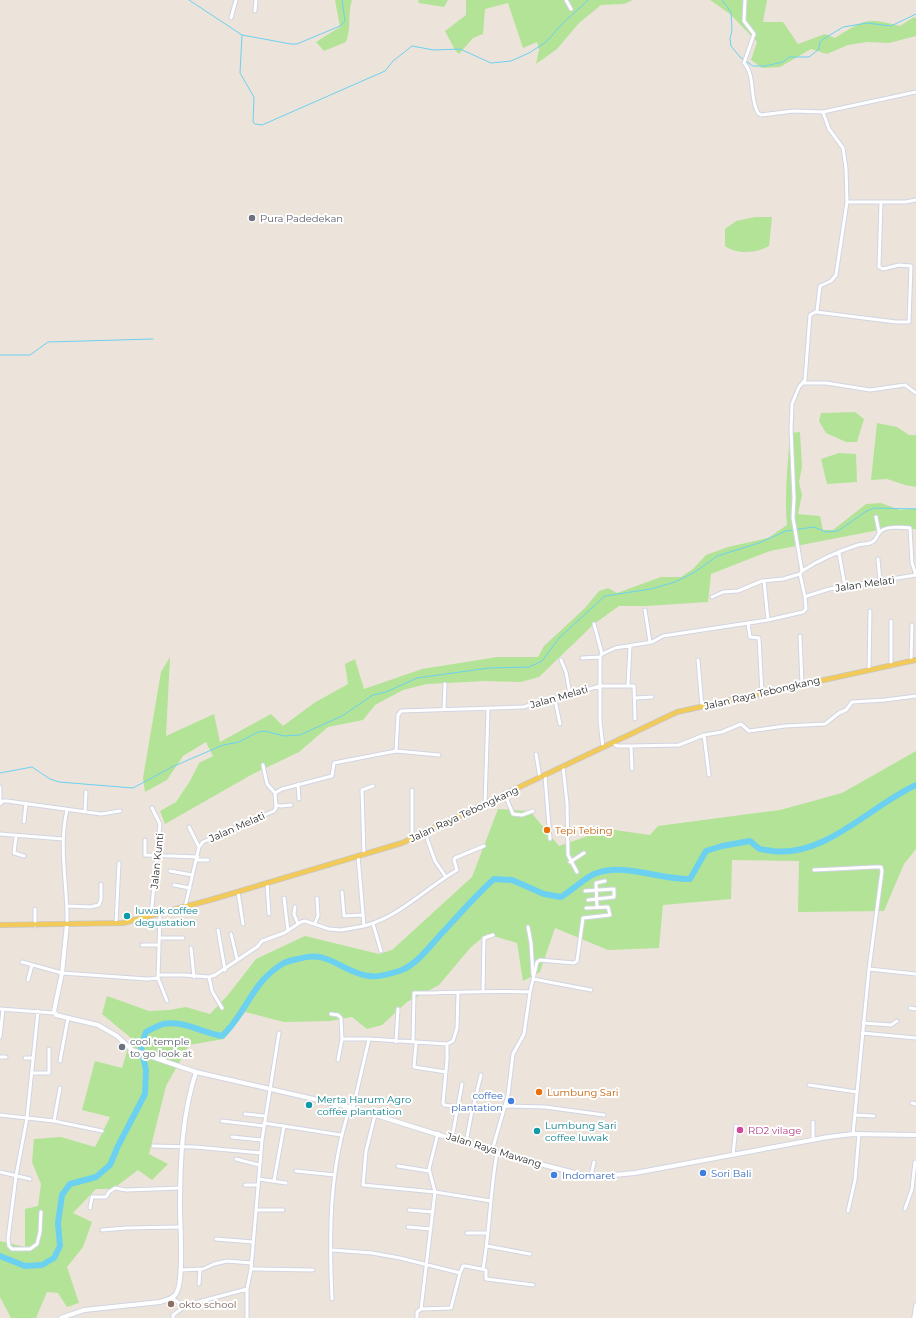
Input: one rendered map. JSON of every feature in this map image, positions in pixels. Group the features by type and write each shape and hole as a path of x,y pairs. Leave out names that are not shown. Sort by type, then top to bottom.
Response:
{"main road":[{"name":"Jalan Raya Tebongkang","path":"0,926 116,923 160,914 238,892 361,855 425,833 673,714 802,684 913,661"},
{"path":"54,1013 62,973 67,924"},
{"name":"Jalan Raya Mawang","path":"54,1013 102,1027 137,1052 196,1072 351,1108 438,1133 497,1153 591,1176 628,1174 813,1139 853,1134 916,1135"},
{"path":"61,1318 84,1310 160,1302 173,1297 178,1289 180,1270 180,1188 183,1146 188,1106 196,1072"}],"street":[{"path":"231,18 236,0"},
{"path":"255,11 256,0"},
{"path":"566,0 571,9"},
{"path":"746,0 744,21 754,34 744,63 750,70 752,95 758,114 761,115 794,111 823,112 916,92"},
{"path":"816,312 820,286 831,281 836,275 846,202 846,168 843,148 829,129 823,112"},
{"path":"846,202 905,202 916,200"},
{"path":"802,570 793,518 794,498 791,430 792,404 798,387 805,380 810,316 816,312 909,322 912,266 899,265 883,269 879,267 881,202"},
{"path":"802,383 826,383 870,390 905,385 916,393"},
{"path":"582,658 601,656 616,648 650,642 661,637 681,632 768,620 805,611 805,597 800,574 802,570 828,556 857,545 875,541 879,532 876,517"},
{"path":"879,532 895,527 910,528 912,562 916,575"},
{"path":"839,553 845,587"},
{"path":"878,559 880,582"},
{"path":"712,597 723,592 738,591 764,581 783,579 800,574"},
{"name":"Jalan Melati","path":"805,597 829,589 916,575"},
{"path":"764,581 768,620"},
{"path":"645,610 650,642"},
{"path":"869,670 870,611"},
{"path":"891,622 891,666"},
{"path":"748,623 750,637 759,638 762,693"},
{"name":"Jalan Melati","path":"396,751 399,712 444,708 488,710 523,707 555,700 570,694 600,686 601,656 594,624"},
{"path":"912,624 913,661"},
{"path":"800,636 802,684"},
{"path":"628,685 630,646"},
{"path":"561,660 566,672 570,694"},
{"path":"698,660 702,707"},
{"path":"444,708 445,684"},
{"path":"603,748 600,721 600,686 634,686 635,719"},
{"path":"613,743 617,746 677,745 704,735 722,732 741,724 749,731 785,726 825,724 839,713 846,710 852,702 916,696"},
{"path":"635,698 652,697"},
{"path":"555,700 560,724"},
{"path":"485,804 488,710"},
{"path":"704,735 710,775"},
{"path":"631,746 632,769"},
{"path":"276,793 282,789 298,784 332,776 334,763 396,751 439,755"},
{"path":"536,754 543,777 550,839"},
{"path":"263,765 267,784 276,793 276,805 291,805"},
{"path":"563,766 567,803 568,852 570,862 577,872"},
{"path":"298,784 299,799"},
{"path":"364,926 362,915 361,855 362,790 373,786"},
{"path":"0,787 0,803 7,801 26,803 101,814 120,811"},
{"path":"412,790 412,838"},
{"path":"85,812 86,792"},
{"path":"506,795 513,814 522,815 532,811"},
{"path":"24,822 26,803"},
{"name":"Jalan Melati","path":"200,846 274,811 276,805"},
{"name":"Jalan Kunti","path":"151,916 158,856 159,820 152,808"},
{"path":"67,810 63,839 64,873 68,906 67,924"},
{"path":"186,907 192,875 200,846 189,827"},
{"path":"425,833 436,861 446,876"},
{"path":"0,834 63,839"},
{"path":"16,836 14,853 24,856"},
{"path":"145,840 144,855 208,860"},
{"path":"22,962 62,973 147,979 184,975 208,977 224,970 237,959 257,947 262,941 288,931 305,921 335,929 373,924 403,907 458,869 454,860 455,858 484,846"},
{"path":"570,862 584,853"},
{"path":"116,923 119,863"},
{"path":"814,870 876,867 881,867 882,870 878,914 869,969 863,1022 853,1134"},
{"path":"170,871 192,875"},
{"path":"597,907 596,883 605,881"},
{"path":"266,883 269,914"},
{"path":"68,906 99,905 101,899 100,884"},
{"path":"174,885 190,888"},
{"path":"585,891 614,889 614,897 588,900"},
{"path":"238,892 243,924"},
{"path":"342,892 344,916 362,915"},
{"path":"284,898 288,931"},
{"path":"315,923 318,916 317,898"},
{"path":"295,907 294,914 298,924"},
{"path":"492,1151 509,1088 513,1054 524,1034 533,978 540,960 574,963 577,961 583,918 610,915 608,907 586,908"},
{"path":"35,909 35,926"},
{"path":"160,914 158,977 167,1001"},
{"path":"373,924 381,951"},
{"path":"528,927 531,943 533,978"},
{"path":"218,930 224,970"},
{"path":"231,934 237,959"},
{"path":"483,991 484,938 493,936"},
{"path":"160,938 183,938"},
{"path":"142,945 159,945"},
{"path":"191,948 194,977"},
{"path":"28,980 32,965"},
{"path":"869,969 916,974"},
{"path":"208,977 212,991 222,1008"},
{"path":"533,978 591,990"},
{"path":"446,1072 414,1066 415,1042 413,993 458,993 483,991 530,992"},
{"path":"342,1038 447,1044 455,1040 456,1037 458,993"},
{"path":"910,1008 916,1009"},
{"path":"0,1038 1,1009 54,1013"},
{"path":"396,1042 398,1009"},
{"path":"38,1011 27,1118 16,1176 8,1239 9,1246 12,1249 30,1249 37,1244 40,1232 41,1212"},
{"path":"331,1014 338,1015 341,1018 342,1038 338,1060"},
{"path":"60,1061 68,1018"},
{"path":"863,1022 891,1025 897,1021"},
{"path":"247,1318 247,1290 251,1269 260,1153 279,1033"},
{"path":"862,1033 916,1038"},
{"path":"332,1299 332,1250 330,1229 335,1175 341,1135 351,1108 370,1039"},
{"path":"447,1044 443,1104 458,1107"},
{"path":"32,1073 49,1073 49,1049"},
{"path":"0,1057 6,1057"},
{"path":"24,1058 33,1058"},
{"path":"466,1143 471,1116 482,1074"},
{"path":"452,1138 462,1084"},
{"path":"809,1085 856,1092"},
{"path":"54,1121 60,1088"},
{"path":"505,1106 545,1107 604,1115"},
{"path":"245,1114 265,1116"},
{"path":"0,1115 54,1121 102,1131"},
{"path":"375,1115 366,1150 363,1185 435,1192 492,1201"},
{"path":"855,1115 874,1116"},
{"path":"222,1121 284,1126 341,1135"},
{"path":"813,1122 813,1139"},
{"path":"274,1181 284,1126"},
{"path":"733,1155 736,1126"},
{"path":"417,1318 417,1312 421,1309 435,1192 429,1170 438,1133"},
{"path":"848,1211 855,1180 859,1134"},
{"path":"232,1136 262,1140"},
{"path":"153,1146 183,1146 260,1153"},
{"path":"483,1268 487,1246 497,1153"},
{"path":"236,1159 259,1165"},
{"path":"591,1176 594,1162"},
{"path":"905,1209 914,1189 915,1162"},
{"path":"398,1166 429,1170"},
{"path":"296,1171 335,1175"},
{"path":"0,1172 30,1179"},
{"path":"259,1179 286,1183"},
{"path":"245,1185 258,1186"},
{"path":"90,1208 92,1197 106,1197 109,1192 115,1188 126,1190 180,1188"},
{"path":"256,1210 283,1210"},
{"path":"409,1210 433,1212"},
{"path":"102,1230 180,1227"},
{"path":"408,1227 431,1229"},
{"path":"467,1233 488,1233"},
{"path":"216,1239 253,1242"},
{"path":"487,1246 530,1254"},
{"path":"332,1250 372,1253 427,1264 460,1273"},
{"path":"180,1270 200,1269 227,1261 251,1263"},
{"path":"421,1309 451,1308 460,1273 464,1265 483,1268 487,1271 486,1279 533,1285"},
{"path":"199,1284 200,1269"},
{"path":"251,1269 313,1270"},
{"path":"172,1318 187,1305 247,1290"},
{"path":"173,1297 178,1303 187,1305"},
{"path":"914,1318 916,1305"}],"green space":[{"path":"335,0 352,0 348,36 346,42 324,51 316,42 340,27"},
{"path":"418,0 448,0 444,7 419,3"},
{"path":"466,0 633,0 624,4 601,5 579,23 557,49 536,64 539,50 537,42 523,48 508,3 485,9 483,34 473,38 459,54 455,50 445,31 466,15"},
{"path":"710,0 767,0 763,22 783,22 798,44 825,34 835,38 853,27 866,22 872,21 889,23 900,26 914,17 916,18 916,36 889,43 867,42 848,45 827,54 811,49 780,67 762,68 751,60 757,42 730,14"},
{"path":"755,217 772,217 769,246 759,250 741,252 725,246 725,229 736,221"},
{"path":"855,412 864,419 857,442 846,442 826,433 819,421 821,413"},
{"path":"877,423 897,427 909,435 916,435 916,487 887,479 871,480"},
{"path":"800,432 802,467 799,482 802,495 798,514 820,516 823,530 833,530 866,504 881,503 900,510 916,508 916,529 884,529 770,551 711,574 708,602 619,606 594,624 539,677 521,682 486,681 427,684 403,690 375,705 363,720 328,727 299,752 251,775 165,824 160,811 176,802 190,781 199,763 213,756 206,742 183,756 167,780 145,792 143,778 161,672 170,657 166,736 214,714 220,742 271,714 283,726 314,703 348,684 345,664 355,659 364,689 422,669 497,657 538,657 544,646 585,608 599,591 608,588 617,593 661,577 681,577 693,569 706,555 728,547 768,538 787,525 786,491 790,433"},
{"path":"839,453 856,454 857,482 827,484 821,459"},
{"path":"916,751 916,849 904,864 884,911 798,912 799,861 732,860 731,899 663,905 659,948 608,950 555,928 540,972 523,981 517,943 487,934 471,947 439,985 407,1002 382,1025 367,1029 352,1017 330,1021 284,1022 245,1012 224,1039 189,1045 166,1086 149,1154 168,1164 152,1180 138,1170 113,1189 96,1189 73,1213 92,1222 83,1247 67,1267 79,1303 67,1307 58,1293 47,1292 36,1318 11,1318 0,1297 0,1241 25,1247 25,1209 38,1206 41,1184 32,1162 34,1139 61,1137 95,1147 110,1117 82,1110 95,1061 122,1068 131,1038 102,1014 107,996 149,1011 186,1007 210,1014 228,995 256,959 305,936 379,954 392,950 472,877 498,809 530,811 559,846 608,829 650,835 658,826 780,810 842,793"}],"waterway":[{"path":"189,0 242,35 291,44 297,44 340,26 345,21 342,0"},
{"path":"242,35 240,73 254,97 253,122 255,124 262,125 385,71 393,61 412,46 434,50 460,49 491,63 511,61 529,53 546,42 561,25 588,0"},
{"path":"722,0 731,12 731,46 740,57 753,66 765,66 783,62 789,57 809,57 819,49 820,42 822,40 843,27 867,23 891,26 916,14"},
{"path":"0,355 30,355 48,342 153,339"},
{"path":"0,773 32,767 50,779 59,782 133,788 172,767 223,745 239,742 258,732 265,731 284,736 300,735 342,716 373,695 386,692 417,678 489,668 529,667 542,661 559,638 605,596 651,589 675,582 695,572 717,556 759,543 786,531 814,527 826,532 838,531 865,512 874,508 916,509"},
{"path":"0,1256 25,1266 42,1265 54,1258 60,1246 58,1223 62,1195 70,1184 96,1177 110,1165 118,1146 145,1094 146,1070 141,1047 146,1032 163,1024 170,1023 185,1025 222,1036 238,1018 256,988 264,979 284,963 292,960 319,957 335,962 359,974 369,976 386,975 402,970 424,954 480,892 494,879 512,880 544,894 561,897 590,876 606,871 618,870 642,872 678,879 690,879 706,851 722,846 750,841 760,849 772,851 792,851 810,847 829,839 899,794 916,785"}],"place":[{"name":"Pura Padedekan","path":"252,218"},
{"name":"Tepi Tebing","path":"547,830"},
{"name":"luwak coffee degustation","path":"127,916"},
{"name":"cool temple to go look at","path":"122,1047"},
{"name":"Lumbung Sari","path":"539,1092"},
{"name":"coffee plantation","path":"511,1101"},
{"name":"Merta Harum Agro coffee plantation","path":"309,1105"},
{"name":"RD2 vilage","path":"740,1130"},
{"name":"Lumbung Sari coffee luwak","path":"537,1131"},
{"name":"Sori Bali","path":"703,1173"},
{"name":"Indomaret","path":"554,1175"},
{"name":"okto school","path":"171,1304"}]}
